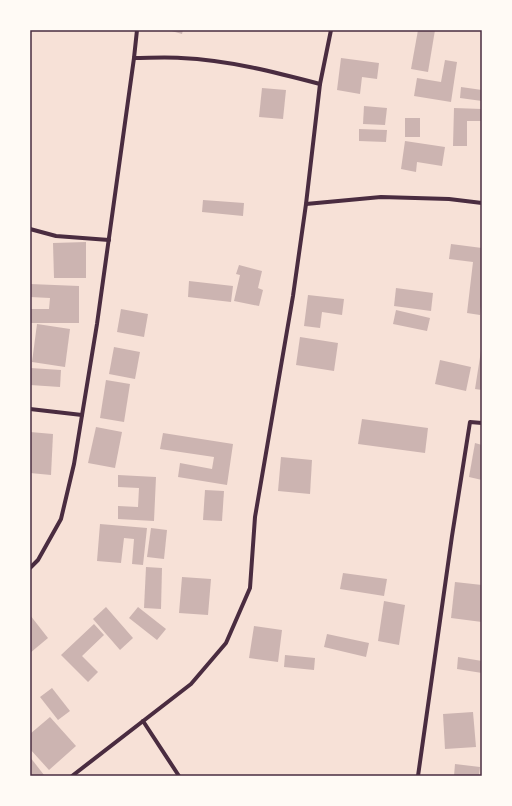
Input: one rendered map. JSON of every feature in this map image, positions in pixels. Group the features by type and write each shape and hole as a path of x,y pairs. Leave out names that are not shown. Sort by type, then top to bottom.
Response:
{"street":[{"path":"30,568 38,560 61,519 74,464 97,324 137,30"},
{"path":"72,776 191,684 226,644 250,588 255,517 293,296 306,204 320,84 331,30"},
{"path":"134,58 181,58 223,62 320,84"},
{"path":"306,204 381,197 449,199 482,203"},
{"path":"30,229 56,236 108,240"},
{"path":"30,409 82,415"},
{"path":"418,776 452,536 470,422 482,423"},
{"path":"143,721 179,776"}],"building":[{"path":"168,30 183,30 182,34"},
{"path":"418,30 435,30 428,72 411,69"},
{"path":"341,58 379,63 377,79 362,77 360,94 337,90"},
{"path":"445,60 457,62 451,102 414,96 417,78 441,82"},
{"path":"461,87 482,90 482,101 460,98"},
{"path":"262,88 286,90 283,119 259,117"},
{"path":"364,106 387,108 385,125 363,124"},
{"path":"454,108 482,109 482,121 467,121 467,146 453,146"},
{"path":"405,118 420,118 420,137 405,137"},
{"path":"359,129 387,130 386,142 359,141"},
{"path":"405,141 445,147 442,166 417,162 416,172 401,169"},
{"path":"203,200 244,203 243,216 202,212"},
{"path":"86,242 86,278 54,278 53,243"},
{"path":"451,244 482,248 482,297 480,315 467,313 473,262 449,259"},
{"path":"239,265 262,271 258,288 263,290 259,306 234,301 240,275 236,274"},
{"path":"189,281 233,286 231,302 188,297"},
{"path":"30,284 79,286 79,323 30,323 30,309 49,309 50,298 30,297"},
{"path":"396,288 433,293 431,311 394,306"},
{"path":"308,295 344,299 342,315 322,312 320,328 304,326"},
{"path":"121,309 148,314 144,337 117,332"},
{"path":"396,310 430,318 427,331 393,324"},
{"path":"37,324 70,329 65,367 32,362"},
{"path":"300,337 338,343 334,371 296,365"},
{"path":"114,347 140,352 135,379 109,374"},
{"path":"482,351 482,390 475,389"},
{"path":"440,360 471,367 466,391 435,384"},
{"path":"30,368 61,370 60,387 30,385"},
{"path":"106,380 130,384 124,422 100,418"},
{"path":"362,419 428,428 425,453 358,444"},
{"path":"96,427 122,432 115,468 88,463"},
{"path":"30,432 53,434 51,475 30,473"},
{"path":"163,433 233,444 227,485 178,477 180,463 212,469 214,457 160,449"},
{"path":"475,443 482,445 482,480 469,477"},
{"path":"281,457 312,460 310,494 278,491"},
{"path":"118,475 156,477 154,521 118,519 118,506 138,507 139,488 118,487"},
{"path":"205,490 224,491 222,521 203,520"},
{"path":"100,524 147,528 143,565 132,564 134,539 124,538 121,563 97,561"},
{"path":"151,528 167,530 164,559 147,557"},
{"path":"146,567 162,568 161,609 144,608"},
{"path":"343,573 387,579 384,596 340,589"},
{"path":"182,577 211,579 208,615 179,613"},
{"path":"455,582 482,585 482,622 451,618"},
{"path":"384,601 405,605 399,645 378,641"},
{"path":"106,607 133,638 120,650 93,619"},
{"path":"138,607 166,629 157,640 129,618"},
{"path":"30,615 48,638 30,653"},
{"path":"94,624 104,635 82,656 98,672 88,682 61,655"},
{"path":"254,626 282,630 278,662 249,658"},
{"path":"327,634 369,643 366,657 324,647"},
{"path":"285,655 315,658 314,670 284,667"},
{"path":"458,657 482,661 482,673 457,669"},
{"path":"52,688 70,711 58,720 40,697"},
{"path":"473,712 476,747 445,749 443,714"},
{"path":"50,717 76,746 49,770 30,749 30,734"},
{"path":"30,757 44,775 43,776 30,776"},
{"path":"455,764 480,767 479,776 454,776"}]}
